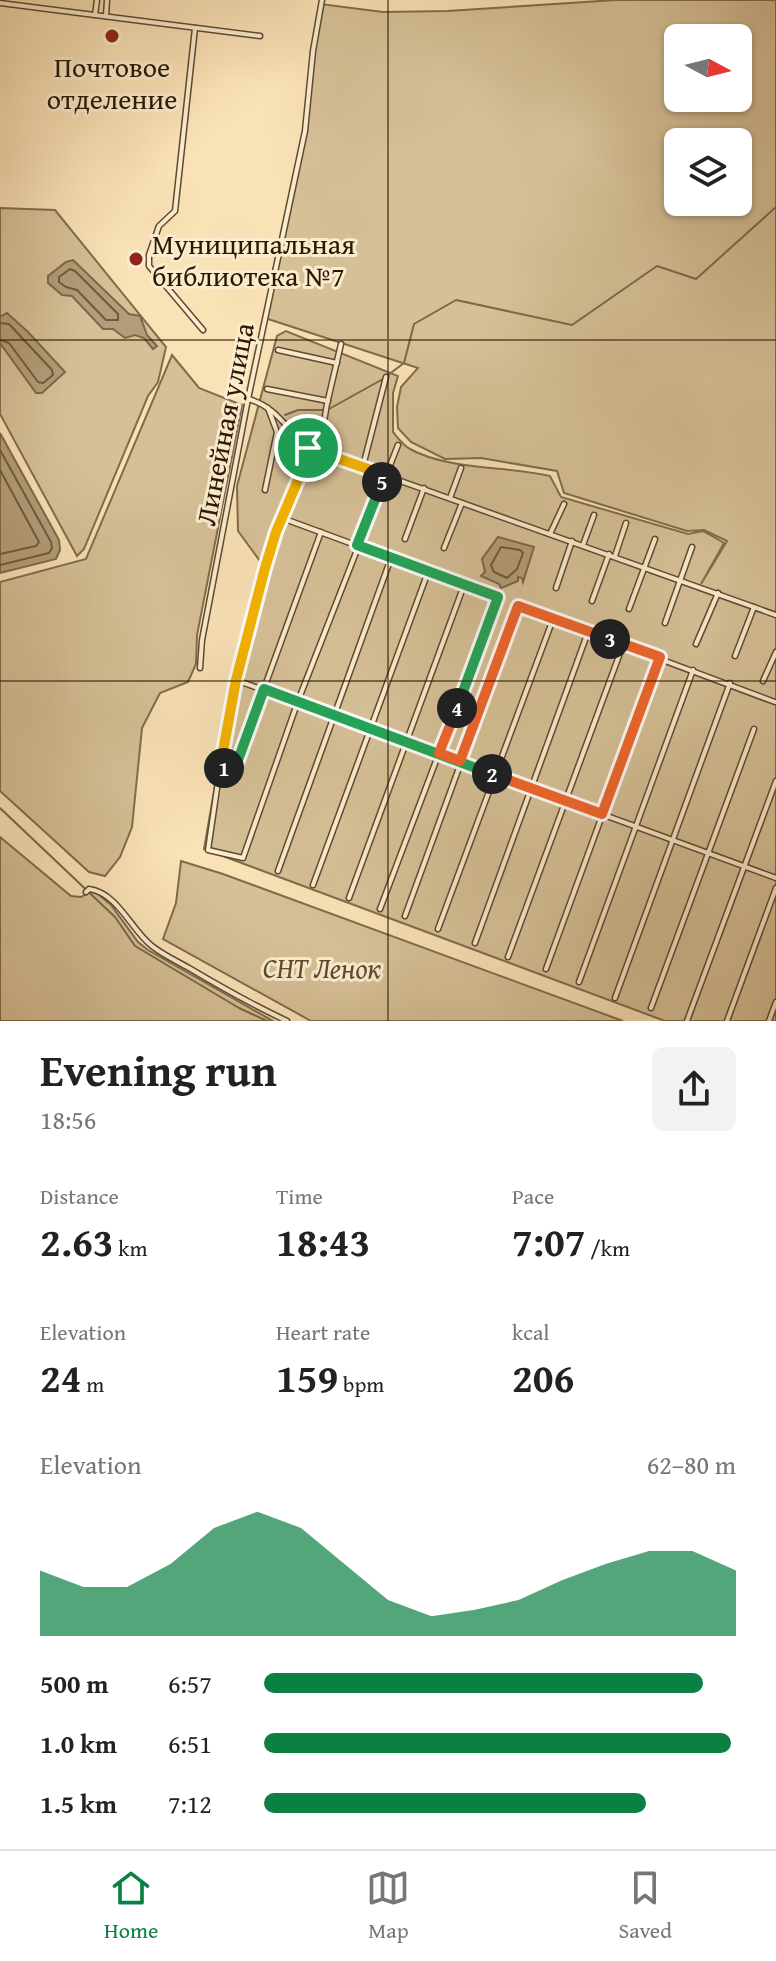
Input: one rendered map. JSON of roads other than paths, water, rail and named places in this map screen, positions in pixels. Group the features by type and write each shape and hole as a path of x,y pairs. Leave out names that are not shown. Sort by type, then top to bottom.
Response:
{"street":[{"path":"95,15 97,0"},
{"path":"106,16 107,0"},
{"name":"Линейная улица","path":"200,668 202,640 248,399 305,131 322,0"},
{"path":"0,3 260,36"},
{"path":"195,28 175,211 159,226 149,255 149,266 203,330"},
{"path":"319,452 341,344"},
{"path":"278,350 337,363"},
{"path":"363,466 377,422 386,377"},
{"path":"267,389 328,401"},
{"path":"248,399 267,406 308,448 776,615"},
{"path":"265,490 277,432 267,406"},
{"path":"308,448 269,556 236,680 220,768 208,850 243,858 298,701 398,445"},
{"path":"450,498 461,468"},
{"path":"405,539 424,488"},
{"path":"444,548 462,503"},
{"path":"550,534 564,504"},
{"path":"583,545 594,515"},
{"path":"282,518 497,596 498,601 380,909"},
{"path":"592,601 626,523"},
{"path":"220,768 232,766 238,760 321,532"},
{"path":"629,609 655,539"},
{"path":"556,588 572,541"},
{"path":"665,623 692,547"},
{"path":"278,871 391,558"},
{"path":"313,885 428,572"},
{"path":"349,898 464,585"},
{"path":"696,644 718,593"},
{"path":"405,916 518,606 775,702"},
{"path":"735,656 754,607"},
{"path":"438,929 553,619"},
{"path":"475,943 588,632"},
{"path":"508,957 623,645"},
{"path":"763,681 776,652"},
{"path":"546,969 660,657"},
{"path":"579,982 693,670"},
{"path":"236,680 776,878"},
{"path":"615,998 730,683"},
{"path":"651,1008 754,729"},
{"path":"687,1021 776,781"},
{"path":"727,1021 776,888"},
{"path":"88,890 98,890 120,909 139,935 153,947 238,997 287,1021"},
{"path":"769,1021 776,1002"}],"water":[{"path":"73,260 129,314 140,316 147,335 157,346 153,349 144,338 135,335 125,338 113,329 103,329 72,296 62,295 48,283 48,276"},
{"path":"7,313 65,372 42,393 36,393 0,343 0,317"},
{"path":"0,433 59,540 60,550 56,559 0,573"},
{"path":"498,537 534,547 523,582 518,577 518,581 501,588 499,584 481,576 485,572 482,559"}],"waterway":[{"path":"388,375 404,363 414,324 456,300 572,325 657,266 696,279 776,207"},
{"path":"329,409 383,379"},
{"path":"285,415 298,410 323,410"},
{"path":"0,808 115,917 135,946 239,1008 267,1021"}],"place":[{"name":"Почтовое отделение","path":"112,36"},
{"name":"Муниципальная библиотека №7","path":"136,259"}],"park label":[{"name":"СНТ Ленок","path":"322,967"}]}
